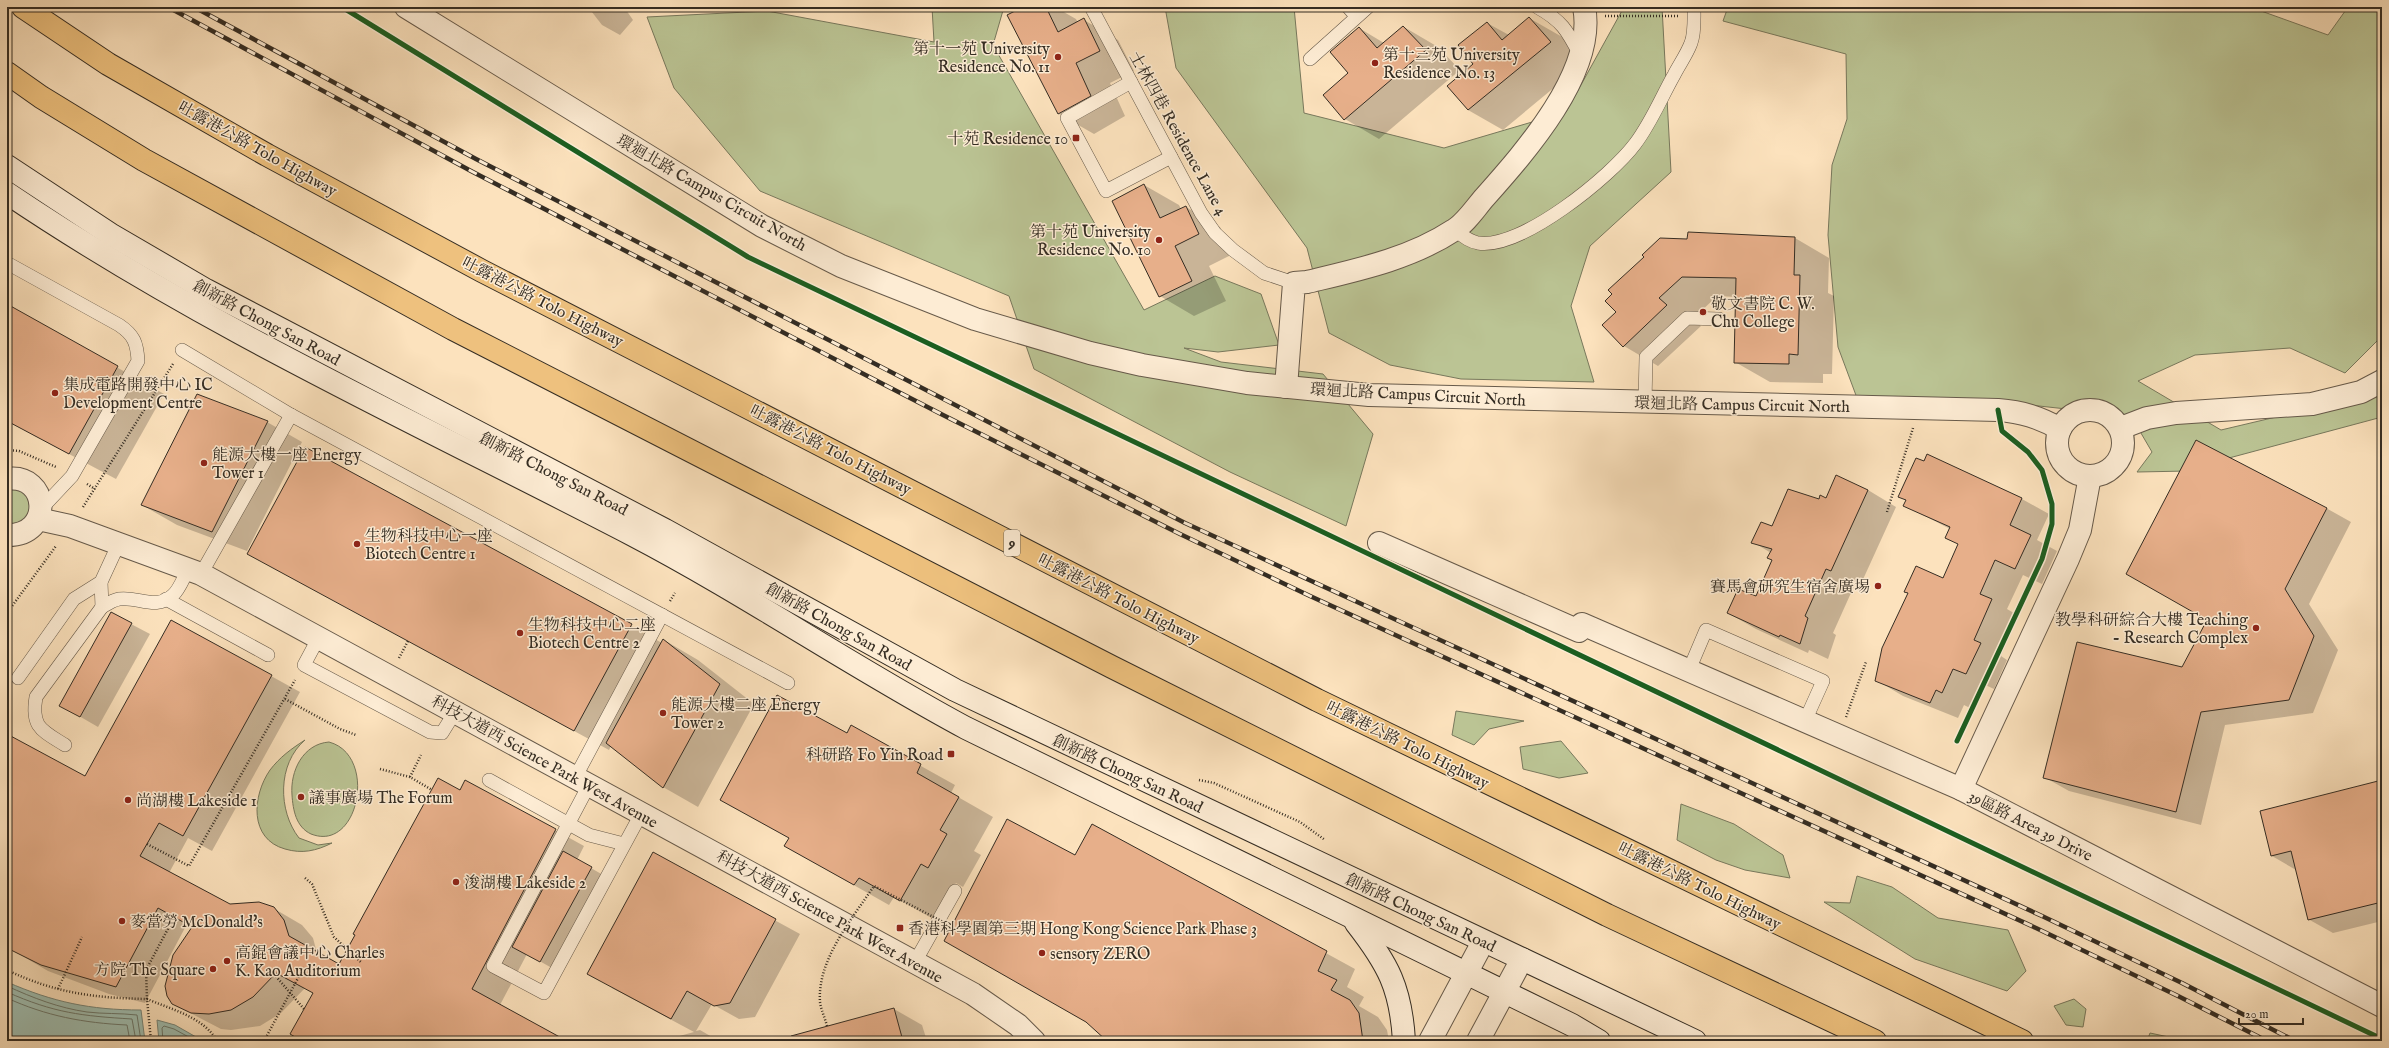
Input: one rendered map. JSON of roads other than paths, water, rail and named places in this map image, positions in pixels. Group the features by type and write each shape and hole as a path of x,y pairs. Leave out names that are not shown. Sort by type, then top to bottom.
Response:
{"highway":[{"name":"吐露港公路 Tolo Highway","path":"23,7 122,72 267,155 482,271 1317,700 2022,1041"},
{"path":"7,74 41,97 144,160 453,329 1105,663 1594,909 1875,1041"}],"street":[{"name":"環迴北路 Campus Circuit North","path":"406,7 762,226 841,266 975,319 1052,343 1142,365 1247,383 1369,395 1998,410 2024,412 2041,418 2060,429"},
{"path":"1286,387 1294,283 1307,282 1397,259 1455,230 1498,182 1543,126 1567,89 1580,56 1585,12"},
{"name":"創新路 Chong San Road","path":"7,166 110,234 206,290 665,530 955,690 1483,942 1695,1041"},
{"name":"創新路 Chong San Road","path":"7,193 91,246 201,311 312,371 681,561 904,694 966,728 1572,1025 1599,1041"},
{"path":"2120,428 2147,418 2176,413 2312,404 2361,392 2382,381"},
{"path":"2090,410 2106,413 2120,428 2124,439 2123,451 2119,461 2111,470 2101,475 2079,475 2069,469 2062,461 2057,451 2057,440 2060,429 2066,420 2074,414 2090,410"},
{"name":"39區路 Area 39 Drive","path":"2090,476 2080,530 2074,545 1961,789 2382,1006"},
{"path":"7,479 22,480 31,485 40,500 40,514 33,527 25,532 7,535"},
{"name":"科技大道西 Science Park West Avenue","path":"40,514 195,571 319,637 582,782 973,994 1018,1025 1034,1041"},
{"path":"1379,543 1580,631 1582,624 1961,789"},
{"path":"1353,919 1377,949 1390,971 1402,1015 1404,1041"},
{"path":"1430,1041 1483,942"},
{"path":"1478,1041 1522,960"}],"lane":[{"name":"士林四巷 Residence Lane 4","path":"1091,7 1171,157 1215,233 1264,273 1294,283"},
{"path":"1310,59 1352,12 1368,7"},
{"path":"1537,7 1556,18 1568,32 1580,56"},
{"path":"1455,230 1467,240 1480,244 1502,241 1518,235 1576,200 1618,164 1636,143 1691,42 1694,12"},
{"path":"1131,82 1066,118 1106,191 1171,157"},
{"path":"7,263 119,325 132,334 137,346 138,361 72,476 40,514"},
{"path":"1645,402 1646,357 1687,318 1719,319"},
{"path":"182,350 291,415 788,683"},
{"path":"64,744 44,732 36,724 34,713 36,697 102,607 118,599 134,600 151,604 174,595 195,571 291,415"},
{"path":"102,607 101,582 119,543"},
{"path":"18,678 74,599 101,582"},
{"path":"166,599 268,655"},
{"path":"641,814 544,993 493,966 568,824 582,782 662,615"},
{"path":"1689,670 1706,630 1823,681 1806,721"},
{"path":"319,637 304,665 430,732 442,733 455,712"},
{"path":"489,780 590,835 624,844"},
{"path":"915,962 955,891"}],"water":[{"path":"7,982 40,995 72,1004 122,1010 141,1010 145,1041 18,1041 7,1031"},
{"path":"157,1020 175,1025 203,1041 159,1041"}],"railway":[{"path":"168,7 471,171 943,415 1180,534 1310,596 2036,928 2178,996 2267,1041"},
{"path":"194,7 476,159 1185,523 2042,916 2182,983 2295,1041"}],"place":[{"name":"第十一苑 University Residence No. 11","path":"1058,57"},
{"name":"第十三苑 University Residence No. 13","path":"1375,63"},
{"name":"十苑 Residence 10","path":"1076,138"},
{"name":"第十苑 University Residence No. 10","path":"1159,240"},
{"name":"敬文書院 C. W. Chu College","path":"1703,312"},
{"name":"集成電路開發中心 IC Development Centre","path":"55,393"},
{"name":"能源大樓一座 Energy Tower 1","path":"204,463"},
{"name":"生物科技中心一座 Biotech Centre 1","path":"357,544"},
{"name":"賽馬會研究生宿舍廣埸","path":"1878,586"},
{"name":"教學科研綜合大樓 Teaching - Research Complex","path":"2256,628"},
{"name":"生物科技中心二座 Biotech Centre 2","path":"520,633"},
{"name":"能源大樓二座 Energy Tower 2","path":"663,713"},
{"name":"科研路 Fo Yin Road","path":"951,754"},
{"name":"議事廣場 The Forum","path":"301,797"},
{"name":"尚湖樓 Lakeside 1","path":"128,800"},
{"name":"浚湖樓 Lakeside 2","path":"456,882"},
{"name":"麥當勞 McDonald's","path":"122,921"},
{"name":"香港科學園第三期 Hong Kong Science Park Phase 3","path":"900,928"},
{"name":"sensory ZERO","path":"1042,953"},
{"name":"高錕會議中心 Charles K. Kao Auditorium","path":"227,961"},
{"name":"方院 The Square","path":"213,969"}]}
